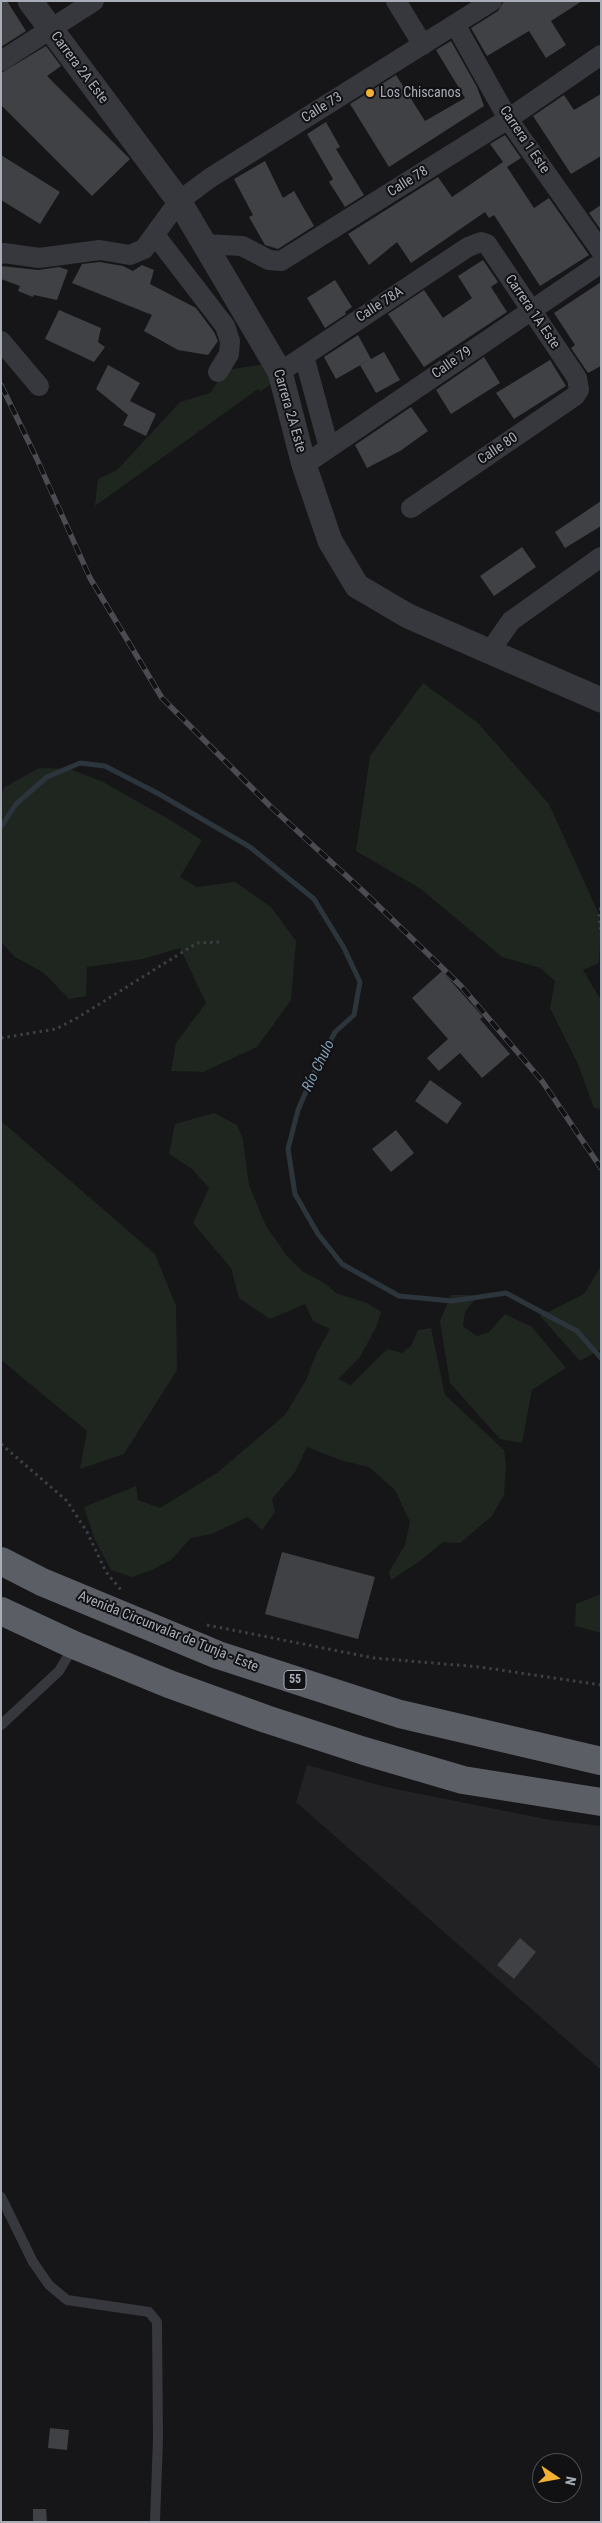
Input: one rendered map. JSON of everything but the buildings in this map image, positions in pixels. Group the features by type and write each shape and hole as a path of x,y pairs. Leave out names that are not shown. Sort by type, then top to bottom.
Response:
{"highway":[{"name":"Avenida Circunvalar de Tunja - Este","path":"1,1561 42,1582 218,1655 400,1714 601,1761"},
{"path":"1,1611 74,1645 169,1684 266,1719 364,1751 463,1780 601,1802"}],"street":[{"name":"Carrera 2A Este","path":"30,1 179,201 280,372 304,465 330,541 357,586 408,616 601,700"},
{"path":"1,61 94,1"},
{"path":"396,1 423,45"},
{"name":"Calle 73","path":"1,254 39,258 100,250 130,255 144,248 179,201 210,178 492,1"},
{"name":"Carrera 1 Este","path":"455,24 508,119 601,251"},
{"name":"Calle 78","path":"204,244 242,246 269,260 281,260 508,119 601,55"},
{"path":"154,235 224,326 230,341 230,354 218,372"},
{"name":"Carrera 1A Este","path":"481,242 487,244 577,378 579,386"},
{"name":"Calle 78A","path":"280,372 468,247 481,242"},
{"name":"Calle 79","path":"304,465 530,309 601,263"},
{"path":"1,341 39,386"},
{"path":"304,356 329,448"},
{"name":"Calle 80","path":"411,508 575,396 579,386"},
{"path":"490,651 511,621 601,557"}],"lane":[{"path":"1,1725 59,1671 74,1645"},
{"path":"1,2197 33,2262 49,2285 67,2300 149,2312 157,2322 158,2439 155,2522"}],"path":[{"path":"601,908 599,913 601,935"},
{"path":"1,1038 56,1029 77,1018 197,943 221,942"},
{"path":"1,1444 67,1501 87,1532 106,1572 128,1594"},
{"path":"199,1623 374,1658 480,1667 601,1685"}],"shaded area":[{"path":"272,363 281,377 260,392 258,389 95,506 98,479 117,470 180,402 210,393 226,370"},
{"path":"423,683 478,723 549,804 598,912 601,925 599,963 583,970 601,1000 601,1109 594,1108 578,1064 550,1008 555,981 540,968 502,957 421,889 356,851 370,756"},
{"path":"39,768 70,769 103,782 165,817 202,840 180,877 197,887 235,882 271,907 296,941 291,1000 257,1047 203,1072 171,1071 176,1043 206,1003 180,948 143,959 87,967 86,996 69,999 44,973 15,957 1,942 1,794 5,787"},
{"path":"214,1113 237,1125 243,1140 249,1185 266,1226 287,1256 302,1271 323,1282 336,1293 367,1303 381,1312 376,1327 360,1357 338,1379 351,1385 387,1349 402,1353 411,1346 418,1330 431,1328 445,1395 504,1450 506,1465 504,1495 492,1516 460,1543 443,1542 420,1561 391,1580 389,1572 405,1545 410,1522 395,1490 369,1467 343,1461 307,1447 295,1472 272,1499 275,1512 262,1530 248,1517 211,1534 191,1538 171,1560 152,1570 132,1577 111,1570 95,1540 84,1507 136,1486 138,1500 160,1508 217,1473 285,1415 306,1380 317,1352 330,1329 313,1321 305,1304 270,1319 239,1298 231,1268 193,1223 209,1188 192,1169 169,1154 175,1124"},
{"path":"1,1121 155,1254 176,1306 177,1370 124,1454 80,1469 87,1431 1,1360"},
{"path":"601,1266 601,1349 580,1361 540,1316 584,1294"},
{"path":"451,1295 469,1295 476,1298 465,1312 463,1326 477,1336 489,1332 505,1314 532,1327 566,1368 532,1390 522,1443 500,1439 450,1383 440,1321"},
{"path":"601,1594 601,1633 575,1626 576,1604"},
{"path":"307,1765 386,1787 550,1820 601,1826 601,2070 296,1802"}],"waterway":[{"name":"Río Chulo","path":"1,827 16,804 47,777 80,763 105,766 159,794 250,847 314,899 344,948 360,982 354,1015 335,1032 314,1073 298,1110 288,1149 295,1194 318,1234 342,1264 399,1296 452,1301 506,1293 577,1331 601,1358"}],"railway":[{"path":"1,385 36,457 90,578 162,698 270,806 363,891 461,986 542,1081 601,1168"}],"place":[{"name":"Los Chiscanos","path":"370,93"}]}
